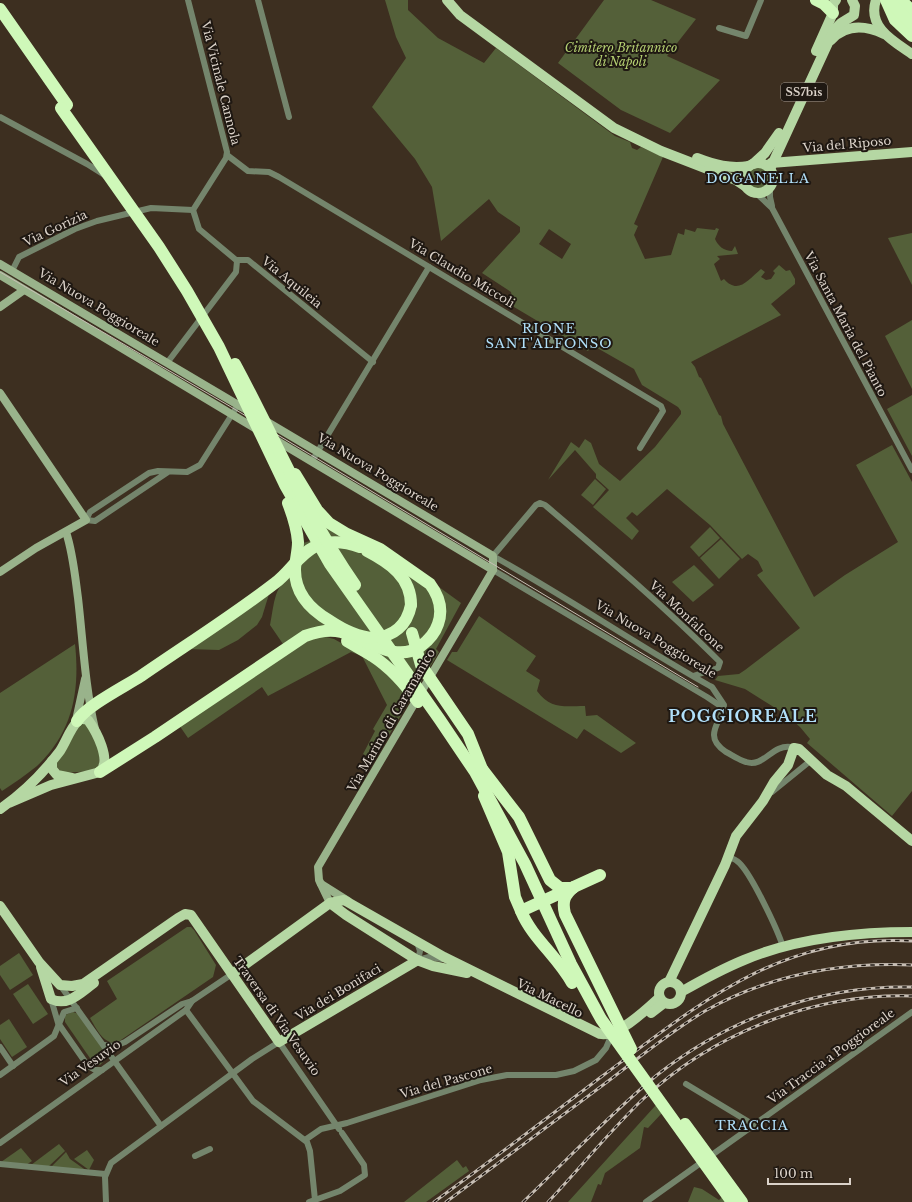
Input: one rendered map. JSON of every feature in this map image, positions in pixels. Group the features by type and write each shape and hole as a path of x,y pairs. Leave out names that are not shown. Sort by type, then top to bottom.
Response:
{"highway":[{"path":"816,0 824,4 833,13"},
{"path":"888,0 912,24"},
{"path":"888,0 895,20 912,36"},
{"path":"901,0 912,11"},
{"path":"0,9 164,243 223,342 275,453 294,518 298,544 296,577 300,591 308,604 337,626 356,634 373,638 388,635 400,628 407,617 411,605"},
{"path":"0,18 159,247 187,292 219,346 275,453 336,557 478,771 525,847 582,969 628,1051 732,1202"},
{"path":"100,772 155,738 299,639 316,632 342,632 396,652 406,652 415,649 431,637 439,620 439,601 430,584 380,549 346,534 329,523 317,510 302,483 275,453"},
{"path":"76,722 81,715 92,707 266,589 282,577 302,556 312,549 322,544 339,542 348,543 383,560 402,575 409,588 412,633 418,658 425,672 468,734 478,771 508,852 515,897 529,927 567,974 599,1030 628,1051 742,1202"},
{"path":"316,632 331,633 371,655 386,665 404,682 441,734 514,808 550,880 560,888 574,887"},
{"path":"521,911 600,875"},
{"path":"574,887 564,900 565,914 584,956 613,1009 628,1051"}],"main road":[{"path":"447,0 460,15 614,128 646,144 736,180 755,192 762,192 770,185 772,177 771,159"},
{"path":"455,0 464,10 617,122 669,147 725,167 737,168 771,159"},
{"name":"SS7bis","path":"771,159 833,13 832,7 836,0"},
{"path":"847,20 855,12 855,6 852,0"},
{"path":"876,0 874,13 878,26 885,35"},
{"path":"833,13 840,20 863,20 878,26"},
{"name":"SS7bis","path":"771,159 826,46 836,28 847,20"},
{"path":"826,46 838,34 855,27 873,29 885,35 912,54"},
{"name":"Via del Riposo","path":"771,159 784,163 910,151"},
{"path":"751,165 763,164 771,159"},
{"path":"714,164 731,164 746,160 771,159"},
{"path":"745,186 743,177 751,165"},
{"name":"Via Nuova Poggioreale","path":"0,264 493,556"},
{"name":"Via Nuova Poggioreale","path":"0,276 493,570"},
{"path":"0,307 24,290 29,281"},
{"path":"0,393 86,520 36,548 0,572"},
{"path":"0,808 42,788 103,770 105,761 97,737 86,672 76,580 70,544 66,532"},
{"path":"493,556 493,570"},
{"name":"Via Marino di Caramanico","path":"320,884 317,873 318,868 493,570"},
{"path":"9,803 52,761 76,722 86,672"},
{"path":"76,722 84,719 88,720 97,737"},
{"path":"662,1000 661,987 669,982 676,969 729,857 736,836 763,801 774,782 788,765 791,750 794,748 799,749 827,775 846,786 912,841"},
{"path":"52,761 52,769 56,775 76,779"},
{"path":"320,884 330,903 346,915 418,960 433,966 471,972"},
{"path":"320,884 471,972"},
{"path":"330,903 338,900 352,903"},
{"name":"Via Vesuvio","path":"232,974 330,903"},
{"path":"0,906 3,916 60,985 72,986 83,984 182,915 191,915 196,921"},
{"path":"40,962 51,999 77,1006 84,990 182,923 191,920 196,921"},
{"name":"Traversa di Via Vesuvio","path":"196,921 279,1042"},
{"path":"662,1000 671,1005 678,1002 686,989 745,960 783,947 852,934 912,932"},
{"name":"Via dei Bonifaci","path":"279,1042 418,960"},
{"path":"676,969 678,978 686,989"},
{"name":"Via Macello","path":"471,972 614,1037"},
{"path":"669,982 686,989"},
{"path":"614,1037 662,1000"}],"street":[{"name":"Via Vicinale Cannola","path":"188,0 227,155 193,210"},
{"path":"258,0 289,117"},
{"path":"719,28 746,36 761,0"},
{"path":"0,117 87,164 118,185 139,209 154,207 193,210"},
{"name":"Via Claudio Miccoli","path":"227,155 248,171 269,172 279,177 661,406 663,411 640,448"},
{"path":"770,185 772,208"},
{"name":"Via Santa Maria del Pianto","path":"755,192 772,208 912,470"},
{"name":"Via Gorizia","path":"12,271 19,257 75,229 139,209"},
{"name":"Via Aquileia","path":"193,210 199,229 237,261 248,260 373,362"},
{"path":"167,363 236,272 237,261"},
{"path":"312,461 373,362 429,266"},
{"path":"168,472 95,521 86,520 90,512 140,477 155,471 190,471 200,465 238,405"},
{"name":"Via Monfalcone","path":"493,556 536,505 540,503 545,505 616,565 688,630 720,662 718,668 693,676"},
{"name":"Via Nuova Poggioreale","path":"493,556 715,690 723,703 723,710 714,731 716,741 724,750 745,762 758,762 780,747 791,750"},
{"name":"Via Nuova Poggioreale","path":"493,570 703,694 719,705 722,711 720,718"},
{"path":"703,694 710,693 711,690 708,685"},
{"path":"763,801 780,784 809,762"},
{"path":"729,857 737,861 747,874 776,926 783,947"},
{"path":"346,915 346,907 352,903"},
{"path":"405,952 415,950 416,941"},
{"path":"416,941 420,951 418,960 429,957 453,962"},
{"name":"Via Vesuvio","path":"104,1045 115,1046 125,1042 182,1004 192,1001 232,974"},
{"path":"60,985 77,1006 161,1126"},
{"path":"0,1075 54,1036 58,1023 64,1012 77,1006 84,990"},
{"path":"51,999 58,1023 88,1066 95,1070 102,1070"},
{"name":"Via Vesuvio","path":"0,1143 186,1010 192,1001"},
{"path":"186,1010 246,1093 260,1108 305,1140 310,1151 312,1201"},
{"name":"Via Traccia a Poggioreale","path":"646,1202 912,1012"},
{"path":"614,1037 628,1051"},
{"name":"Via del Pascone","path":"305,1140 321,1129 339,1129 481,1080 507,1075 556,1075 574,1071 596,1060 614,1037"},
{"name":"Via dei Bonifaci","path":"105,1174 116,1158 279,1042"},
{"name":"Traversa di Via Vesuvio","path":"279,1042 363,1162 366,1170 365,1175 342,1190 312,1201"},
{"path":"0,1046 13,1066"},
{"path":"86,1081 88,1066"},
{"path":"686,1084 754,1125"},
{"path":"663,1099 737,1202"},
{"path":"195,1156 210,1149"},
{"path":"0,1164 105,1174 106,1202"}],"green space":[{"path":"385,0 408,0 408,10 438,38 484,63 496,48 615,136 630,142 632,148 637,150 641,147 663,157 634,224 638,226 634,235 645,259 671,255 678,233 684,235 685,229 695,232 697,228 715,230 716,228 719,229 715,239 718,244 722,248 729,251 732,251 735,246 738,254 717,256 720,259 714,264 721,281 724,279 729,284 738,286 743,284 761,269 765,272 761,277 766,280 771,279 775,273 773,271 779,265 786,271 790,270 795,279 795,284 771,304 781,315 691,362 701,378 719,415 721,416 723,424 814,597 845,575 898,542 856,465 892,445 912,482 912,791 892,816 807,743 810,739 800,727 785,714 745,689 715,680 718,676 739,674 800,628 757,575 763,571 758,561 748,554 742,559 710,525 667,489 637,516 632,512 626,518 639,531 632,540 593,507 609,490 596,478 596,474 575,450 548,480 571,442 579,448 585,439 591,443 599,464 620,481 655,447 681,414 681,411 678,407 642,385 634,369 592,345 588,351 514,307 511,292 482,273 520,232 520,227 498,212 489,199 441,241 432,187 415,159 372,107 406,58 396,37","holes":["549,229 571,244 562,259 539,244"]},
{"name":"Cimitero Britannico di Napoli","path":"604,0 651,0 696,19 667,56 720,80 670,133 621,110 558,63"},
{"path":"753,166 763,166 770,173 770,183 763,190 753,190 746,183 746,173"},
{"path":"912,233 912,285 888,238"},
{"path":"912,320 912,389 885,336"},
{"path":"912,395 912,456 887,409"},
{"path":"595,479 606,489 593,505 581,495"},
{"path":"326,517 428,579 425,584 430,590 437,605 437,614 433,629 426,639 411,647 399,649 387,647 340,629 321,627 304,632 283,644 270,625 277,592 291,572 310,554 328,546 347,547 369,555 372,550 345,539 329,539 303,550 303,543 310,541"},
{"path":"710,527 720,538 699,557 690,547"},
{"path":"721,539 740,559 719,579 700,558"},
{"path":"694,565 714,585 693,602 672,582"},
{"path":"428,579 461,603 436,649 439,652 374,760 363,754 375,731 373,729 387,705 362,656 351,652 268,696 262,687 188,738 179,725 305,639 322,636 334,639 377,663 380,657 342,636 385,654 400,656 409,655 418,651 426,646 439,631 444,612 442,599"},
{"path":"269,594 262,617 257,625 238,640 219,650 187,649"},
{"path":"479,616 536,656 526,671 540,680 537,691 542,697 559,706 585,706 586,716 597,715 636,743 621,753 584,729 577,739 447,660 452,652 457,652"},
{"path":"75,644 75,694 66,725 59,739 37,766 2,791 0,788 0,693"},
{"path":"80,723 89,725 99,752 99,766 93,771 62,773 57,767 57,761"},
{"path":"187,927 191,927 194,930 216,965 213,977 118,1042 113,1043 105,1039 90,1018 117,999 107,981"},
{"path":"19,953 33,975 10,990 0,975 0,966"},
{"path":"28,984 48,1014 33,1024 13,994"},
{"path":"73,1012 79,1014 106,1053 106,1059 100,1065 94,1064 65,1022 65,1015"},
{"path":"9,1019 27,1047 12,1057 0,1039 0,1025"},
{"path":"656,1105 662,1113 648,1128 644,1127 640,1148 605,1173 601,1185 598,1184 591,1202 568,1202"},
{"path":"59,1144 65,1151 48,1167 31,1165"},
{"path":"21,1148 32,1161 26,1165 1,1162"},
{"path":"87,1150 94,1160 89,1170 74,1159"},
{"path":"66,1152 70,1159 87,1171 51,1167"},
{"path":"457,1160 463,1168 466,1166 469,1171 426,1202 404,1202"},
{"path":"694,1187 702,1189 719,1200 722,1197 726,1202 688,1202"}],"tram line":[{"path":"0,272 226,404 698,687"}],"railway":[{"path":"434,1202 673,1024 708,1000 744,979 782,961 822,949 865,942 912,941"},
{"path":"446,1202 664,1038 705,1011 754,988 805,973 858,966 912,965"},
{"path":"523,1202 606,1121 657,1075 714,1037 777,1009 810,999 843,992 878,988 912,987"},
{"path":"548,1202 642,1100 670,1076 700,1055 733,1037 767,1022 802,1010 838,1002 875,997 912,996"}],"district":[{"name":"DOGANELLA","path":"758,178"},
{"name":"RIONE SANT'ALFONSO","path":"549,336"},
{"name":"POGGIOREALE","path":"743,716"},
{"name":"TRACCIA","path":"752,1125"}]}
